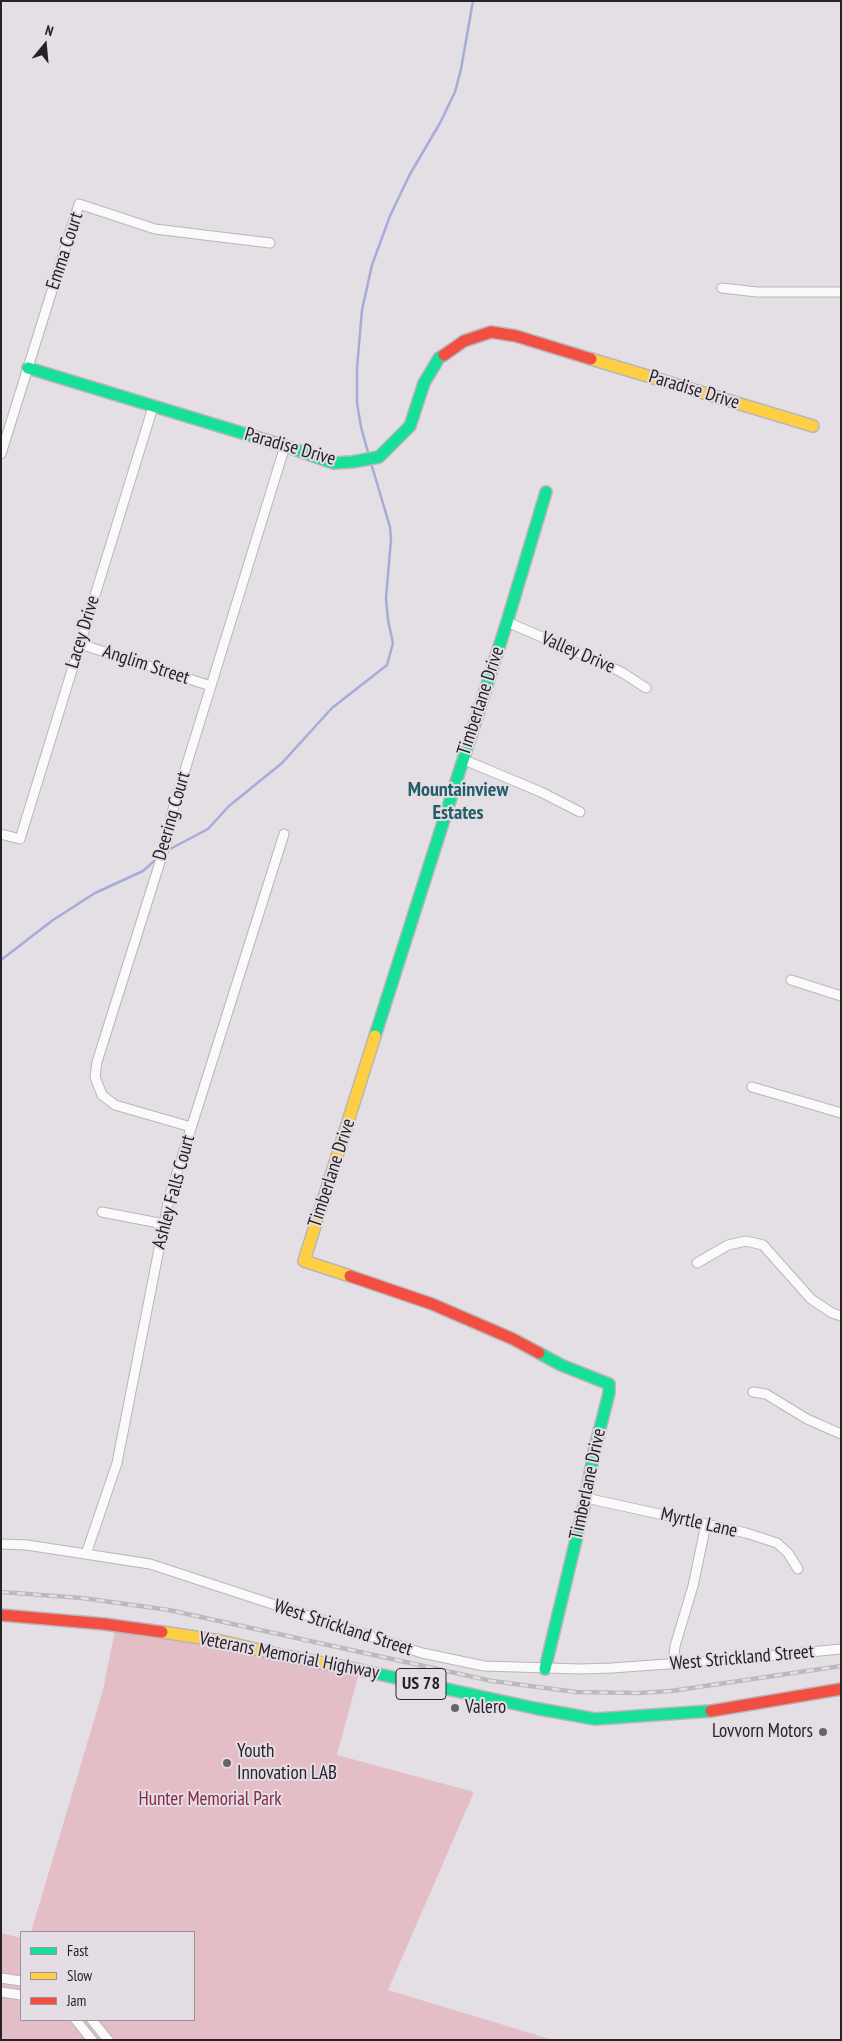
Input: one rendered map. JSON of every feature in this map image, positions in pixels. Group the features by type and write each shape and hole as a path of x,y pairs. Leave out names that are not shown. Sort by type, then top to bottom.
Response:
{"street":[{"name":"Emma Court","path":"1,454 79,204 155,229 270,243"},
{"path":"722,288 757,292 841,292"},
{"name":"Paradise Drive","path":"28,368 285,446 333,463 379,457 410,426 424,383 439,358 464,341 491,332 516,336 812,426"},
{"name":"Lacey Drive","path":"1,834 20,839 153,407"},
{"name":"Deering Court","path":"192,1127 115,1105 102,1095 95,1077 97,1062 165,846 173,809 285,446"},
{"name":"Timberlane Drive","path":"545,1669 586,1498 594,1452 609,1393 609,1384 561,1365 513,1339 432,1304 304,1261 395,980 546,492"},
{"name":"Valley Drive","path":"507,622 607,665 646,688"},
{"name":"Anglim Street","path":"80,644 211,686"},
{"path":"462,759 541,792 580,812"},
{"name":"Ashley Falls Court","path":"86,1554 117,1462 169,1198 284,834"},
{"path":"791,980 841,996"},
{"path":"752,1087 841,1113"},
{"path":"102,1212 164,1224"},
{"path":"696,1263 728,1245 746,1240 763,1245 811,1299 832,1314 841,1316"},
{"path":"753,1392 766,1394 807,1419 841,1434"},
{"name":"Myrtle Lane","path":"586,1498 746,1533 777,1544 788,1553 798,1569"},
{"path":"673,1664 675,1646 693,1586 706,1524"},
{"name":"West Strickland Street","path":"1,1544 150,1564 422,1653 484,1666 545,1669 603,1668 673,1664 841,1649"},
{"name":"Veterans Memorial Highway","path":"1,1615 104,1624 221,1641 509,1703 595,1719 721,1710 841,1689"},
{"path":"1,1978 20,1981"},
{"path":"1,1992 20,1995"},
{"path":"77,2021 92,2040"},
{"path":"93,2021 108,2040"}],"green space":[{"name":"Hunter Memorial Park","path":"116,1625 359,1673 337,1755 474,1792 388,1990 553,2040 1,2040 1,1933 20,1938 20,2021 195,2021 195,1931 31,1931 103,1690"}],"waterway":[{"path":"369,456 357,403 357,368 362,310 372,265 390,216 410,174 440,123 455,92 473,1"},
{"path":"170,849 208,829 229,806 282,763 332,708 387,665 393,643 386,598 391,539 390,527 371,463"},
{"path":"1,960 53,920 95,893 143,871 154,861"}],"railway":[{"path":"1,1592 82,1598 169,1610 492,1681 576,1692 637,1693 671,1691 841,1666"}],"traffic: fast":[{"path":"28,368 285,446 333,463 379,457 410,426 424,383 439,358 444,355"},
{"path":"375,1036 507,622 546,492"},
{"path":"539,1353 561,1365 609,1384 609,1393 594,1452 586,1498 545,1669"},
{"path":"355,1669 534,1708 595,1719 711,1711"}],"traffic: slow":[{"path":"591,359 813,426"},
{"path":"350,1276 304,1261 375,1036"},
{"path":"162,1632 221,1641 285,1656 355,1669"}],"traffic: jam":[{"path":"444,355 464,341 491,332 516,336 591,359"},
{"path":"350,1276 432,1304 513,1339 539,1353"},
{"path":"1,1615 104,1624 162,1632"},
{"path":"711,1711 841,1689"}],"place":[{"name":"Valero","path":"455,1708"},
{"name":"Lovvorn Motors","path":"823,1732"},
{"name":"Youth Innovation LAB","path":"227,1763"}],"district":[{"name":"Mountainview Estates","path":"458,802"}]}
